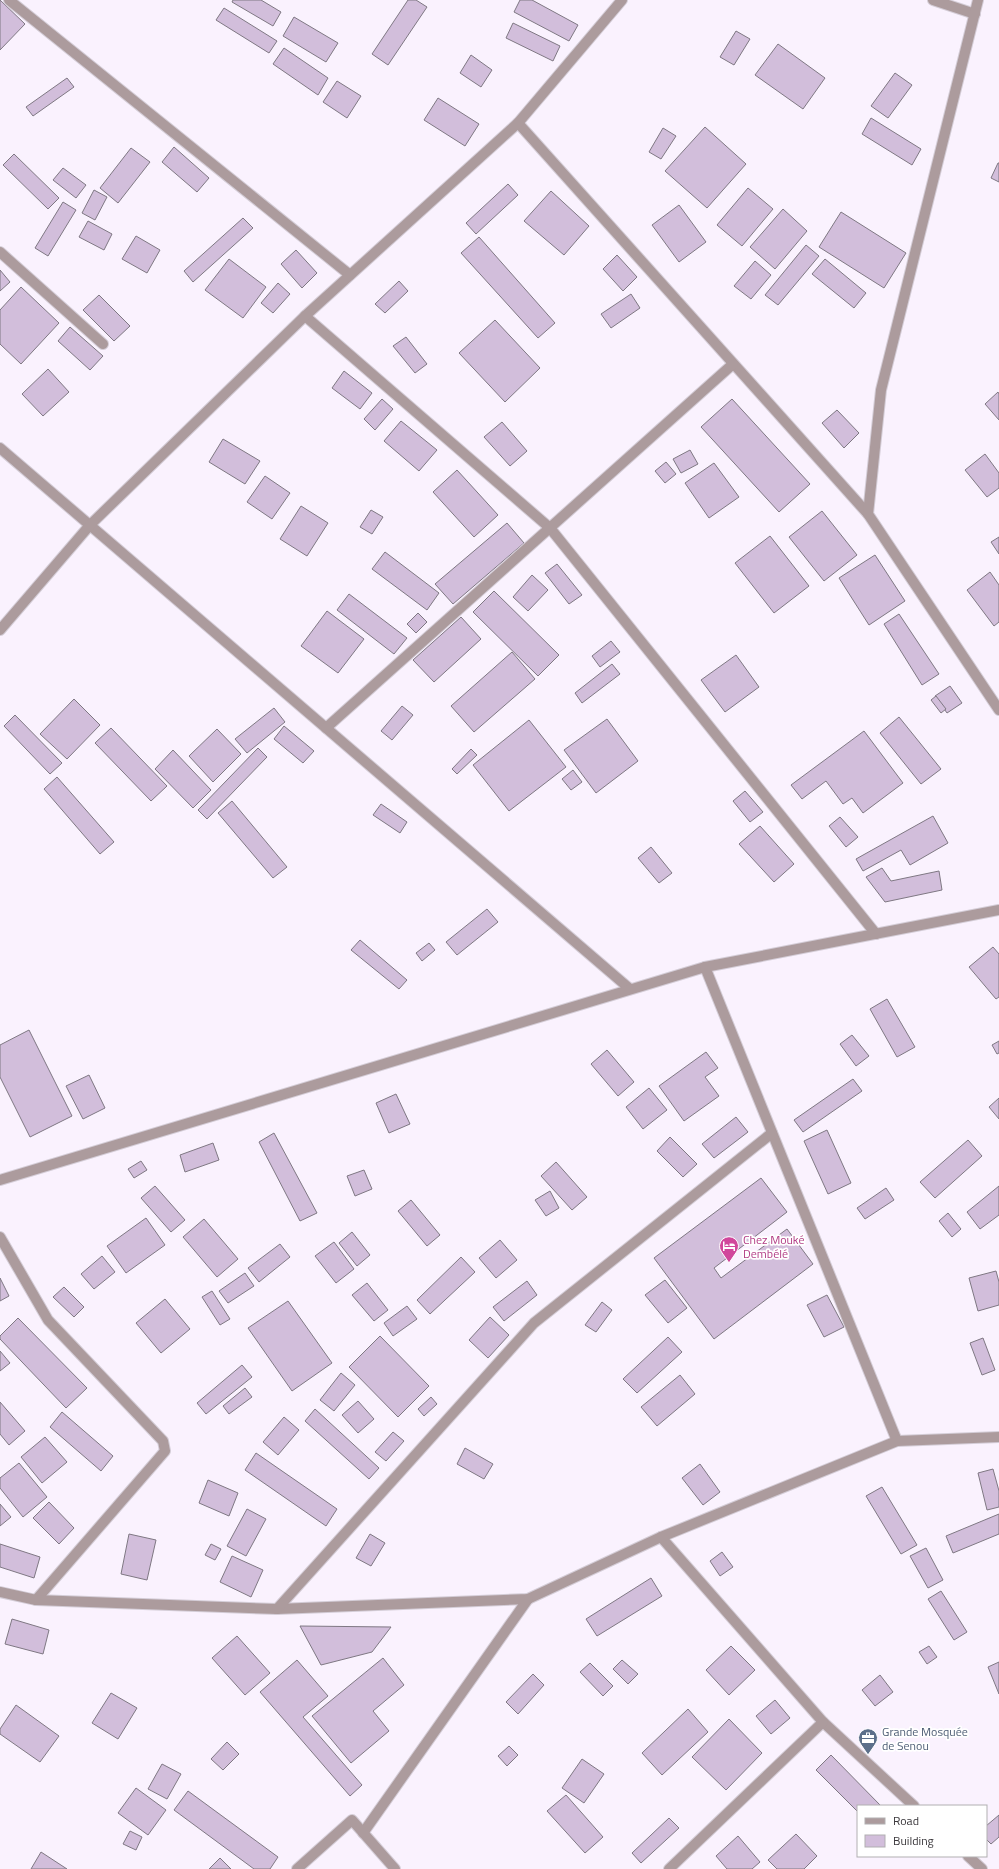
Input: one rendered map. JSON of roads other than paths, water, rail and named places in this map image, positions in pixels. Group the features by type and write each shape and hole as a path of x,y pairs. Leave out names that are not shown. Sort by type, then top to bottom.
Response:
{"street":[{"path":"9,0 350,275"},
{"path":"0,630 90,525 305,316 518,123 622,0"},
{"path":"933,0 975,14"},
{"path":"868,514 881,390 978,0"},
{"path":"518,123 868,514 999,710"},
{"path":"0,252 103,344"},
{"path":"305,316 550,528 876,934"},
{"path":"326,728 733,364"},
{"path":"0,448 630,989"},
{"path":"0,1180 705,967 999,910"},
{"path":"705,967 897,1441"},
{"path":"277,1609 534,1323 772,1133"},
{"path":"0,1237 48,1320 162,1441 165,1450 36,1600"},
{"path":"0,1592 36,1600 277,1609 528,1599 661,1537 897,1441 999,1437"},
{"path":"661,1537 823,1722 913,1805"},
{"path":"363,1833 528,1599"},
{"path":"669,1869 823,1722"},
{"path":"297,1869 352,1820 395,1869"},
{"path":"969,1857 982,1869"}],"place":[{"name":"Chez Mouké Dembélé","path":"729,1263"},
{"name":"Grande Mosquée de Senou","path":"868,1755"}]}
